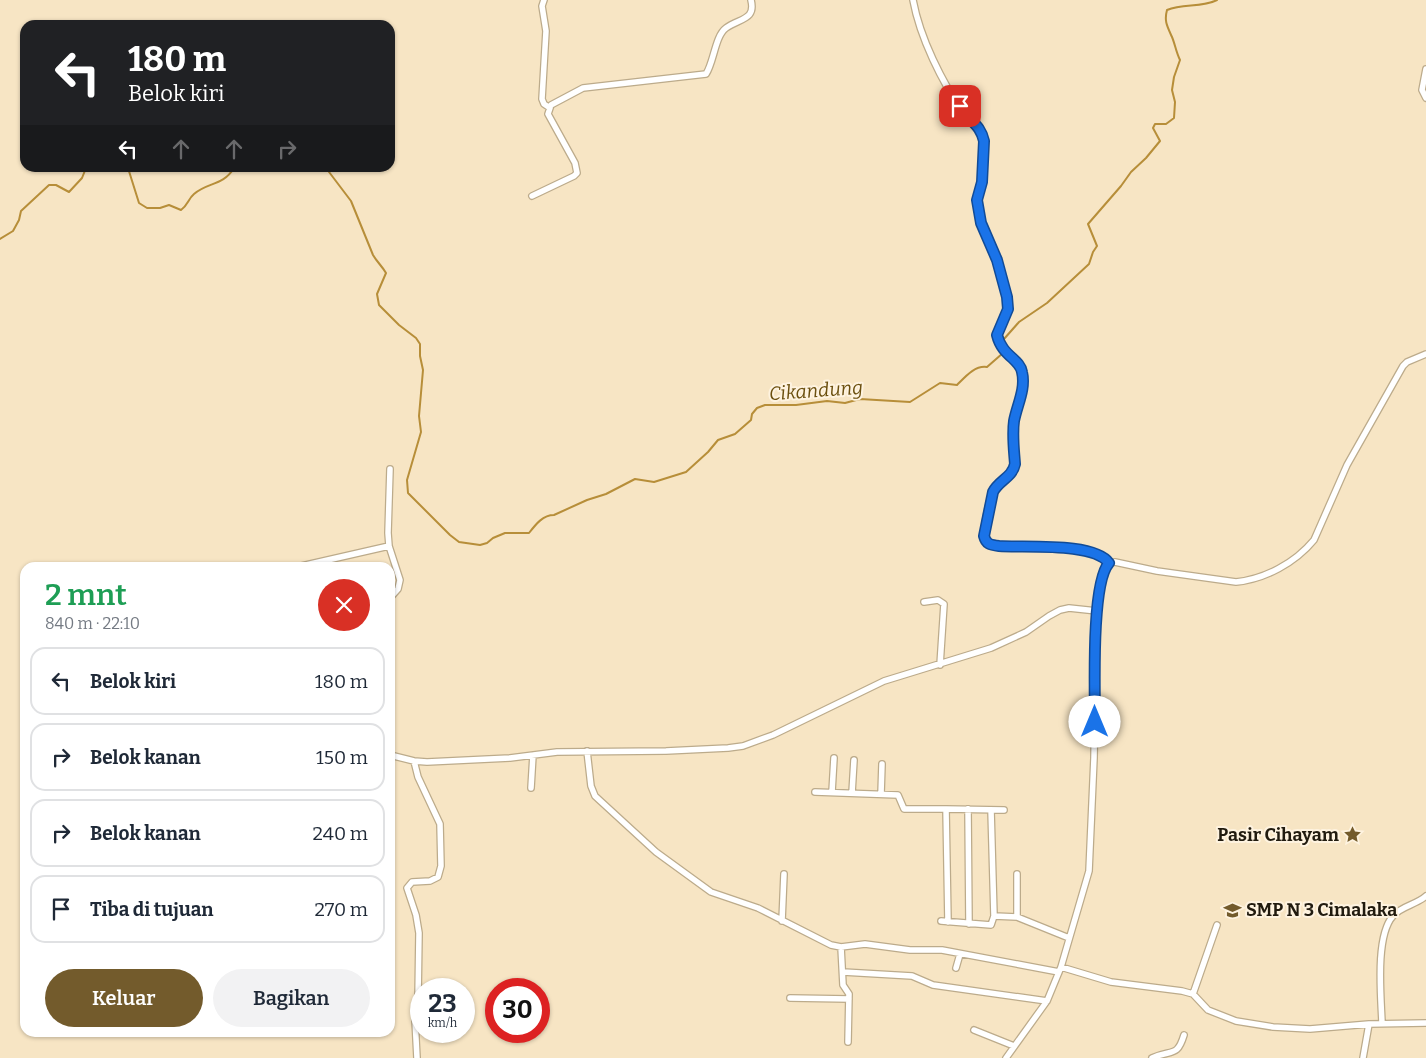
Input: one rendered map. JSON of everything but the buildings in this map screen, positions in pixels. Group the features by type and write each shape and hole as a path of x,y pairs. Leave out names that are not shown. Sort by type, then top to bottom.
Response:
{"street":[{"path":"544,0 542,6 546,30 542,99 544,104 550,108"},
{"path":"532,196 577,173 574,163 548,114 551,105 589,87 706,74 721,34 726,28 751,14 753,9 751,0"},
{"path":"913,0 916,17 943,78 965,116 980,127 983,134 982,182 977,200 981,223 997,260 1007,297 1008,309 997,335 1002,349 1019,365 1023,375 1023,390 1014,423 1015,464 1011,475 996,486 993,492 985,526 984,536 986,542 989,544 1020,547 1079,549 1105,557 1109,563"},
{"path":"1426,69 1422,90 1426,98"},
{"path":"1006,1058 1047,1001 1060,970 1089,871 1093,806 1097,611 1102,573 1109,563 1115,562 1158,571 1236,582 1274,571 1294,560 1314,540 1347,465 1404,366 1407,362 1426,354"},
{"path":"390,469 388,526 389,546 394,562"},
{"path":"319,562 389,546"},
{"path":"395,565 400,580 398,589 395,592"},
{"path":"924,602 938,600 944,604 940,665"},
{"path":"395,755 414,761 427,762 510,758 587,751 666,751 743,746 773,735 884,680 940,665 992,648 1015,638 1060,610 1069,608 1097,611"},
{"path":"587,751 592,791 600,801 656,852 712,892 758,908 831,945 841,947 864,944 910,950 942,950 1060,970 1112,982 1182,991 1193,994 1208,1010 1236,1021 1264,1026 1310,1029 1382,1023 1426,1023"},
{"path":"531,788 533,755"},
{"path":"832,792 834,758"},
{"path":"852,793 854,760"},
{"path":"414,761 418,777 439,819 441,834 441,866 438,877 430,880 415,881 409,884 407,888 416,915 419,933 418,999 415,1020 417,1058"},
{"path":"881,794 882,764"},
{"path":"815,792 898,795 904,808 1004,810"},
{"path":"946,809 945,922 991,925 994,916 991,810"},
{"path":"968,810 969,924"},
{"path":"782,921 784,874"},
{"path":"1017,874 1017,918"},
{"path":"1382,1023 1381,950 1385,928 1394,914 1422,900 1426,896"},
{"path":"994,916 1017,918 1069,938"},
{"path":"1193,994 1217,925"},
{"path":"841,947 843,985 850,999 848,1042"},
{"path":"956,968 960,954"},
{"path":"843,972 912,976 933,986 1047,1001"},
{"path":"790,998 850,999"},
{"path":"1363,1058 1369,1024"},
{"path":"974,1030 1014,1046"},
{"path":"1152,1058 1176,1052 1181,1048 1184,1036"}],"waterway":[{"name":"Cikandung","path":"1005,346 1004,339 1019,322 1047,303 1089,264 1097,246 1088,224 1131,172 1160,141 1153,128 1155,124 1166,124 1174,118 1175,102 1172,90 1180,60 1166,24 1167,10 1205,4 1217,0"},
{"name":"Cikandung","path":"0,239 13,231 21,211 49,185 56,185 69,192 82,178 84,172"},
{"name":"Cikandung","path":"129,172 139,203 147,208 160,208 169,205 181,210 199,190 220,181 231,172"},
{"name":"Cikandung","path":"329,172 351,201 373,255 386,273 377,294 379,305 399,325 416,338 420,344 423,370 419,416 421,432 407,480 408,493 459,542 480,545 505,533 529,533 543,518 606,494 635,479 654,482 686,472 718,440 735,434 751,420 752,414 757,408 765,405 796,405 827,401 845,403 860,399 910,402 940,383 957,385 971,372 978,368 987,367 1003,353"}],"place":[{"name":"Pasir Cihayam","path":"1353,835"},
{"name":"SMP N 3 Cimalaka","path":"1232,910"}],"route":[{"path":"960,106 965,116 980,127 983,134 982,182 977,200 981,223 997,260 1007,297 1008,309 997,335 1002,349 1019,365 1023,375 1023,390 1014,423 1015,464 1011,475 996,486 993,492 984,536 989,544 999,546 1079,549 1105,557 1109,563 1102,573 1097,611 1095,722"}]}
